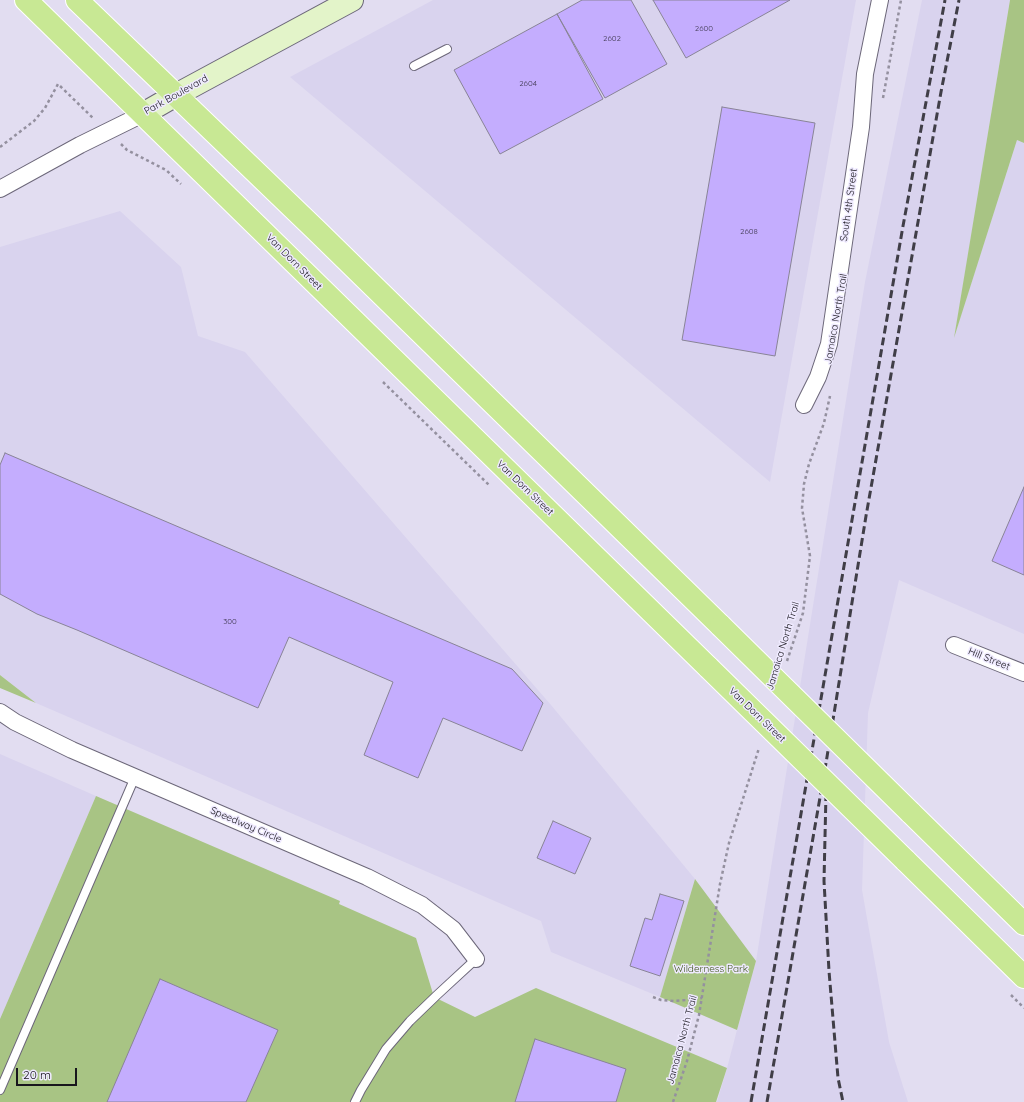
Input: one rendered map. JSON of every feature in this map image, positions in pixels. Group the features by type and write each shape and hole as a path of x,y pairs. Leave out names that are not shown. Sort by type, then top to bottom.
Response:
{"main road":[{"name":"Van Dorn Street","path":"26,0 1024,977"},
{"path":"77,0 721,626 1024,924"},
{"name":"Park Boulevard","path":"143,114 352,0"}],"street":[{"name":"South 4th Street","path":"804,405 818,377 828,344 861,127 865,74 880,0"},
{"name":"Park Boulevard","path":"0,189 80,145 143,114"},
{"name":"Hill Street","path":"954,645 1024,674"},
{"name":"Speedway Circle","path":"0,712 15,722 65,746 367,877 422,905 453,929 476,959"}],"lane":[{"path":"414,66 447,48"},
{"path":"0,1090 135,777"},
{"path":"355,1102 386,1049 410,1021 476,959"}],"path":[{"path":"883,98 901,0"},
{"path":"0,147 34,121 45,108 58,84 72,97"},
{"name":"Jamaica North Trail","path":"786,663 803,613 809,575 810,556 802,508 804,484 808,464 824,423 832,391"},
{"name":"Jamaica North Trail","path":"673,1102 687,1061 699,1015 720,884 729,843 761,743"},
{"path":"654,997 661,1000 674,1001 702,998"}],"shaded area":[{"path":"433,0 856,0 770,482 290,77"},
{"path":"922,0 1010,0 955,334 1017,140 1024,143 1024,634 899,580 868,713 862,890 889,1042 908,1102 717,1102 756,961 865,282"},
{"path":"120,211 181,267 198,336 245,352 551,705 695,879 660,997 551,952 541,921 36,703 0,675 0,247"},
{"path":"0,754 96,796 0,1019"}],"green space":[{"path":"1010,0 1024,0 1024,143 1017,140 954,338"},
{"path":"0,675 36,703 0,688"},
{"path":"96,796 340,901 339,904 416,938 434,997 475,1017 536,988 727,1068 716,1102 0,1102 0,1019"},
{"name":"Wilderness Park","path":"695,879 756,961 737,1030 660,997"}],"building":[{"path":"582,0 631,0 667,64 605,98 557,14"},
{"path":"653,0 790,0 686,58"},
{"path":"557,14 603,99 500,154 454,70"},
{"path":"722,107 815,123 775,356 682,340"},
{"path":"5,453 512,669 543,703 522,751 443,718 418,778 364,755 393,682 289,637 258,708 37,614 0,594 0,465"},
{"path":"1024,487 1024,575 992,561"},
{"path":"553,821 591,838 575,874 537,858"},
{"path":"660,894 684,901 660,976 630,966 645,918 652,920"},
{"path":"160,979 278,1030 246,1102 107,1102"},
{"path":"535,1039 626,1069 616,1102 515,1102"}],"railway":[{"path":"751,1102 903,226 945,0"},
{"path":"767,1102 826,763 866,516 941,92 959,0"},
{"path":"826,793 824,881 829,971 838,1078 843,1102"}]}
